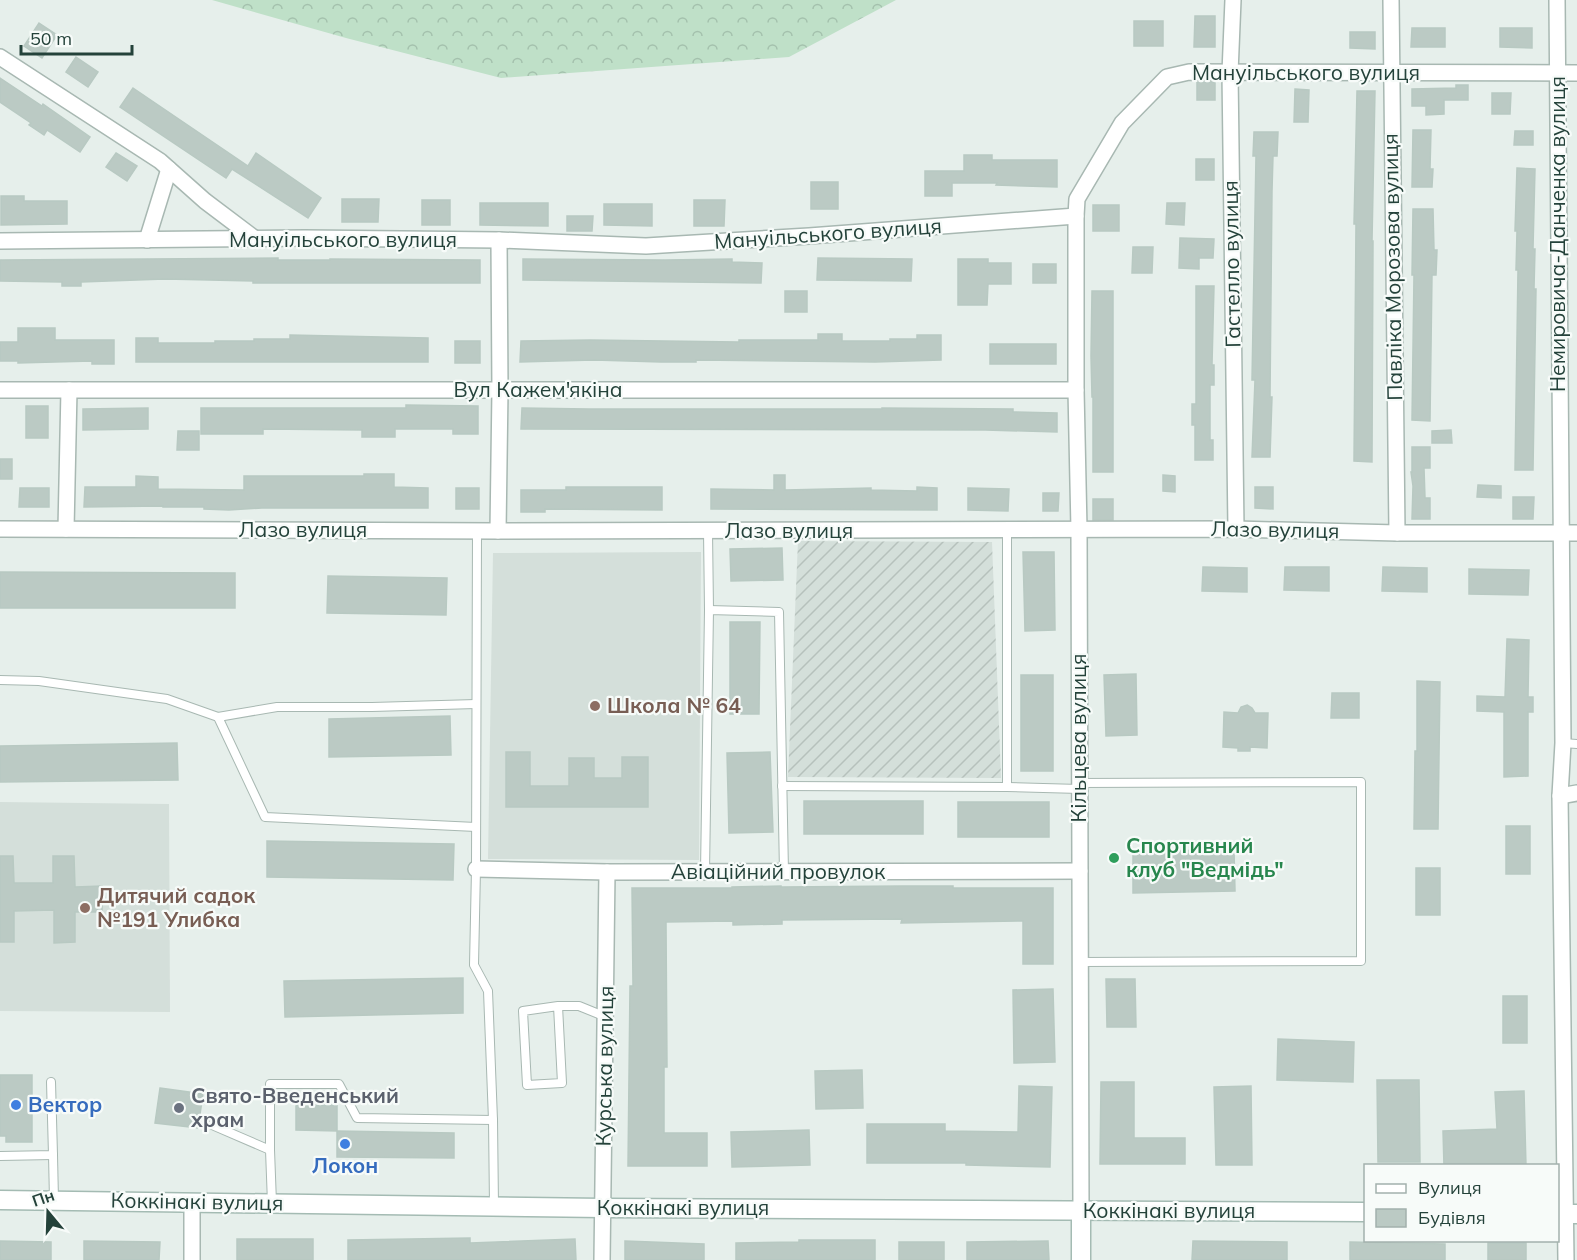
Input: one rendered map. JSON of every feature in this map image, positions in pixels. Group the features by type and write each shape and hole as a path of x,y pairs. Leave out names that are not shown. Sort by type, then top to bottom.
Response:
{"street":[{"name":"Гастелло вулиця","path":"1233,0 1230,73 1236,529"},
{"name":"Павліка Морозова вулиця","path":"1391,0 1397,533"},
{"name":"Немировича-Данченка вулиця","path":"1557,0 1560,534 1570,743 1560,796 1566,1260"},
{"path":"0,57 160,161 205,201 254,238"},
{"name":"Мануільського вулиця","path":"0,241 305,238 499,240 646,246 1076,216 1077,199 1122,123 1167,77 1189,72 1577,73"},
{"path":"147,240 169,169"},
{"name":"Кільцева вулиця","path":"1076,216 1081,1260"},
{"path":"498,531 499,240"},
{"name":"Вул Кажем'якіна","path":"0,390 1076,390"},
{"path":"66,529 69,390"},
{"name":"Лазо вулиця","path":"0,529 708,531 1236,529 1397,533 1577,533"},
{"path":"1560,796 1577,793"},
{"name":"Авіаційний провулок","path":"476,869 607,872 1080,871"},
{"name":"Курська вулиця","path":"603,1260 607,872"},
{"name":"Коккінакі вулиця","path":"0,1200 603,1208 1364,1212"},
{"path":"192,1202 192,1260"}],"lane":[{"path":"1007,530 1007,787"},
{"path":"477,531 474,965 488,991 494,1120 494,1206"},
{"path":"705,872 708,531"},
{"path":"709,610 778,612 784,872"},
{"path":"0,680 39,681 167,699 218,717 277,707 372,708 476,704"},
{"path":"218,717 265,817 476,827"},
{"path":"782,786 1007,787 1360,782 1361,961 1080,962"},
{"path":"558,1006 562,1083 527,1085 523,1011 558,1006 579,1006 606,1017"},
{"path":"51,1082 54,1200"},
{"path":"272,1203 270,1084 339,1084 357,1118 494,1120"},
{"path":"212,1125 270,1150"},
{"path":"0,1156 53,1155"}],"shaded area":[{"path":"798,541 992,542 1001,778 788,777"},
{"name":"Школа № 64","path":"701,552 699,860 488,859 493,553"},
{"name":"Дитячий садок №191 Улибка","path":"0,802 169,804 170,1012 0,1011"}],"green space":[{"path":"212,0 896,0 789,57 501,78"}],"building":[{"path":"1195,16 1215,16 1215,47 1194,47"},
{"path":"1134,21 1163,21 1163,46 1134,46"},
{"path":"39,23 57,35 42,58 24,46"},
{"path":"1412,28 1445,28 1445,47 1411,47"},
{"path":"1500,28 1532,28 1532,48 1500,47"},
{"path":"1350,32 1375,32 1375,49 1350,48"},
{"path":"76,57 98,72 88,87 66,72"},
{"path":"0,78 42,106 43,104 90,137 80,152 47,130 44,135 29,125 31,123 0,102"},
{"path":"1197,82 1215,82 1215,100 1197,100"},
{"path":"1456,85 1468,85 1468,100 1444,100 1444,114 1426,115 1426,106 1412,106 1412,89 1456,88"},
{"path":"133,88 248,166 256,153 321,198 308,218 232,169 226,178 120,107"},
{"path":"1295,89 1309,90 1308,122 1294,122"},
{"path":"1357,91 1375,91 1372,462 1354,461 1356,224 1354,224"},
{"path":"1492,93 1511,93 1510,114 1492,114"},
{"path":"1413,130 1431,130 1432,187 1412,187"},
{"path":"1515,131 1533,131 1533,145 1514,145"},
{"path":"1254,132 1278,132 1277,156 1273,156 1272,191 1270,457 1252,457 1255,380 1252,380 1256,156 1253,156"},
{"path":"116,153 137,166 127,181 106,167"},
{"path":"964,155 992,155 992,160 1057,160 1057,187 952,183 952,196 925,196 925,171 964,171"},
{"path":"1196,159 1214,159 1214,180 1196,180"},
{"path":"1517,168 1535,169 1533,470 1515,470"},
{"path":"811,182 838,182 838,209 811,209"},
{"path":"1,196 24,196 24,201 67,201 67,224 1,225"},
{"path":"342,199 379,199 378,222 342,222"},
{"path":"422,200 450,200 450,225 422,225"},
{"path":"694,200 725,200 724,226 694,226"},
{"path":"480,203 548,203 548,226 480,225"},
{"path":"1167,203 1185,203 1184,225 1166,224"},
{"path":"604,204 652,204 652,226 604,225"},
{"path":"1093,205 1119,205 1119,231 1093,231"},
{"path":"1413,209 1433,209 1434,250 1437,250 1436,275 1432,275 1430,421 1412,420"},
{"path":"567,216 593,216 592,231 567,231"},
{"path":"1180,238 1214,239 1213,258 1199,258 1199,269 1179,268"},
{"path":"1133,247 1153,247 1152,273 1132,273"},
{"path":"278,258 278,260 480,260 480,283 253,283 253,281 165,279 81,282 81,286 62,286 62,282 0,281 0,260"},
{"path":"818,258 912,259 911,281 817,280"},
{"path":"523,259 732,259 732,262 762,263 761,283 523,280"},
{"path":"958,259 988,259 988,263 1011,263 1011,284 988,284 987,305 958,305"},
{"path":"1033,264 1056,264 1056,283 1033,283"},
{"path":"1196,286 1214,286 1212,365 1214,365 1214,385 1210,385 1210,440 1213,440 1213,460 1195,460 1195,425 1192,425 1192,404 1196,404"},
{"path":"785,291 807,291 807,312 785,312"},
{"path":"1092,291 1113,291 1113,472 1093,472"},
{"path":"18,328 55,328 55,340 114,340 114,364 92,364 92,361 18,363 18,361 0,361 0,342 18,342"},
{"path":"818,334 842,334 842,341 890,341 890,339 917,339 917,335 941,335 941,360 520,362 521,341 739,342 739,340 818,340"},
{"path":"290,335 428,338 428,362 136,362 136,338 158,338 158,343 215,343 215,341 290,339"},
{"path":"455,341 480,341 480,363 455,363"},
{"path":"990,344 1056,344 1056,364 990,364"},
{"path":"406,405 478,406 478,434 453,434 453,429 395,429 395,437 362,437 362,430 263,429 263,434 201,434 201,408 406,408"},
{"path":"26,406 48,406 48,438 26,438"},
{"path":"148,408 148,429 83,430 83,409"},
{"path":"522,408 1013,409 1013,412 1057,413 1057,432 521,429"},
{"path":"1451,430 1452,443 1432,443 1432,431"},
{"path":"178,431 199,431 199,450 177,450"},
{"path":"1412,447 1430,447 1430,468 1424,468 1425,498 1430,498 1430,519 1412,519"},
{"path":"0,459 12,459 12,479 0,479"},
{"path":"364,474 394,474 394,487 428,488 428,508 229,510 163,506 84,507 85,487 136,487 136,476 158,477 158,489 244,490 244,476 364,476"},
{"path":"774,475 785,475 785,490 871,488 871,490 917,491 917,487 937,488 937,510 711,509 711,489 774,490"},
{"path":"1163,475 1175,476 1175,492 1163,491"},
{"path":"1478,485 1501,486 1501,498 1477,497"},
{"path":"566,487 662,487 662,510 545,509 545,512 521,512 521,490 566,490"},
{"path":"1255,487 1273,487 1273,509 1255,508"},
{"path":"20,488 49,488 49,507 19,507"},
{"path":"456,488 479,488 479,509 456,509"},
{"path":"968,488 1009,489 1008,511 968,510"},
{"path":"1043,493 1059,493 1058,511 1043,511"},
{"path":"1513,497 1534,497 1533,519 1513,519"},
{"path":"1093,499 1113,499 1113,520 1093,520"},
{"path":"782,548 783,580 731,581 730,549"},
{"path":"1023,552 1054,552 1055,630 1025,631"},
{"path":"1203,567 1247,568 1247,592 1202,591"},
{"path":"1285,567 1329,567 1329,591 1284,590"},
{"path":"1383,567 1427,568 1427,592 1382,591"},
{"path":"1469,569 1529,570 1528,595 1469,594"},
{"path":"0,572 235,573 235,608 0,608"},
{"path":"328,576 447,578 446,615 327,613"},
{"path":"730,622 760,622 759,714 730,714"},
{"path":"1507,639 1529,640 1528,697 1533,697 1533,712 1528,712 1528,776 1504,777 1504,712 1477,711 1477,696 1505,697"},
{"path":"1136,674 1137,735 1106,736 1104,675"},
{"path":"1021,675 1053,675 1053,771 1021,771"},
{"path":"1417,681 1440,682 1438,829 1414,829"},
{"path":"1332,693 1359,693 1359,718 1331,718"},
{"path":"1247,705 1255,713 1268,713 1267,748 1250,747 1250,751 1238,751 1238,748 1223,747 1224,712 1238,713 1241,707"},
{"path":"450,716 451,755 329,757 329,719"},
{"path":"177,743 178,780 0,782 0,746"},
{"path":"506,752 530,752 530,786 569,786 569,758 594,758 594,778 622,778 622,757 648,757 648,807 506,807"},
{"path":"770,752 773,832 729,833 727,753"},
{"path":"804,801 923,801 923,834 804,834"},
{"path":"958,802 1049,802 1049,837 958,837"},
{"path":"1506,826 1530,826 1530,874 1506,874"},
{"path":"267,841 454,844 453,880 267,877"},
{"path":"1234,850 1235,891 1133,893 1133,851"},
{"path":"0,856 13,856 14,883 53,883 53,856 74,856 75,887 102,886 102,912 75,912 75,942 54,943 54,910 14,911 14,942 0,942"},
{"path":"1416,868 1440,868 1440,915 1416,915"},
{"path":"781,886 1053,888 1053,964 1023,964 1023,921 901,923 902,919 782,920 782,924 733,925 733,921 666,922 667,1067 664,1067 664,1133 707,1133 707,1166 628,1166 630,986 633,986 632,888"},
{"path":"463,978 463,1013 285,1017 284,981"},
{"path":"1106,979 1135,979 1136,1027 1107,1027"},
{"path":"1053,989 1055,1062 1014,1063 1013,990"},
{"path":"1503,996 1527,996 1527,1043 1503,1043"},
{"path":"1278,1039 1354,1042 1353,1082 1277,1080"},
{"path":"862,1070 863,1108 816,1109 815,1071"},
{"name":"Вектор","path":"0,1075 32,1075 32,1142 6,1142 6,1136 0,1136"},
{"path":"1377,1080 1419,1080 1420,1162 1378,1162"},
{"path":"1101,1082 1134,1082 1134,1138 1185,1138 1185,1164 1100,1164"},
{"path":"1019,1086 1052,1087 1050,1167 966,1165 966,1163 867,1163 867,1124 945,1124 945,1131 1018,1132"},
{"path":"1251,1086 1252,1165 1216,1165 1214,1087"},
{"name":"Свято-Введенський храм","path":"160,1088 203,1094 198,1128 155,1123"},
{"path":"1524,1091 1526,1164 1444,1164 1443,1131 1497,1129 1495,1092"},
{"path":"296,1105 337,1105 337,1131 296,1130"},
{"path":"809,1130 810,1165 732,1167 731,1132"},
{"path":"337,1131 454,1133 454,1158 337,1157"},
{"path":"470,1238 470,1243 575,1239 576,1260 348,1260 348,1240"},
{"path":"237,1239 313,1239 313,1260 237,1260"},
{"path":"799,1240 875,1240 875,1260 736,1260 736,1243 799,1242"},
{"path":"0,1241 51,1242 51,1260 0,1260"},
{"path":"84,1241 160,1242 159,1260 84,1260"},
{"path":"625,1241 704,1244 704,1260 625,1260"},
{"path":"1048,1241 1049,1260 967,1260 967,1242"},
{"path":"1193,1241 1287,1242 1287,1260 1192,1260"},
{"path":"899,1242 944,1242 944,1260 899,1260"},
{"path":"1350,1242 1445,1244 1445,1260 1350,1260"},
{"path":"1488,1243 1526,1243 1526,1260 1488,1260"}],"place":[{"name":"Школа № 64","path":"595,706"},
{"name":"Спортивний клуб \"Ведмідь\"","path":"1114,858"},
{"name":"Дитячий садок №191 Улибка","path":"85,908"},
{"name":"Вектор","path":"16,1105"},
{"name":"Свято-Введенський храм","path":"179,1108"},
{"name":"Локон","path":"345,1144"}]}
